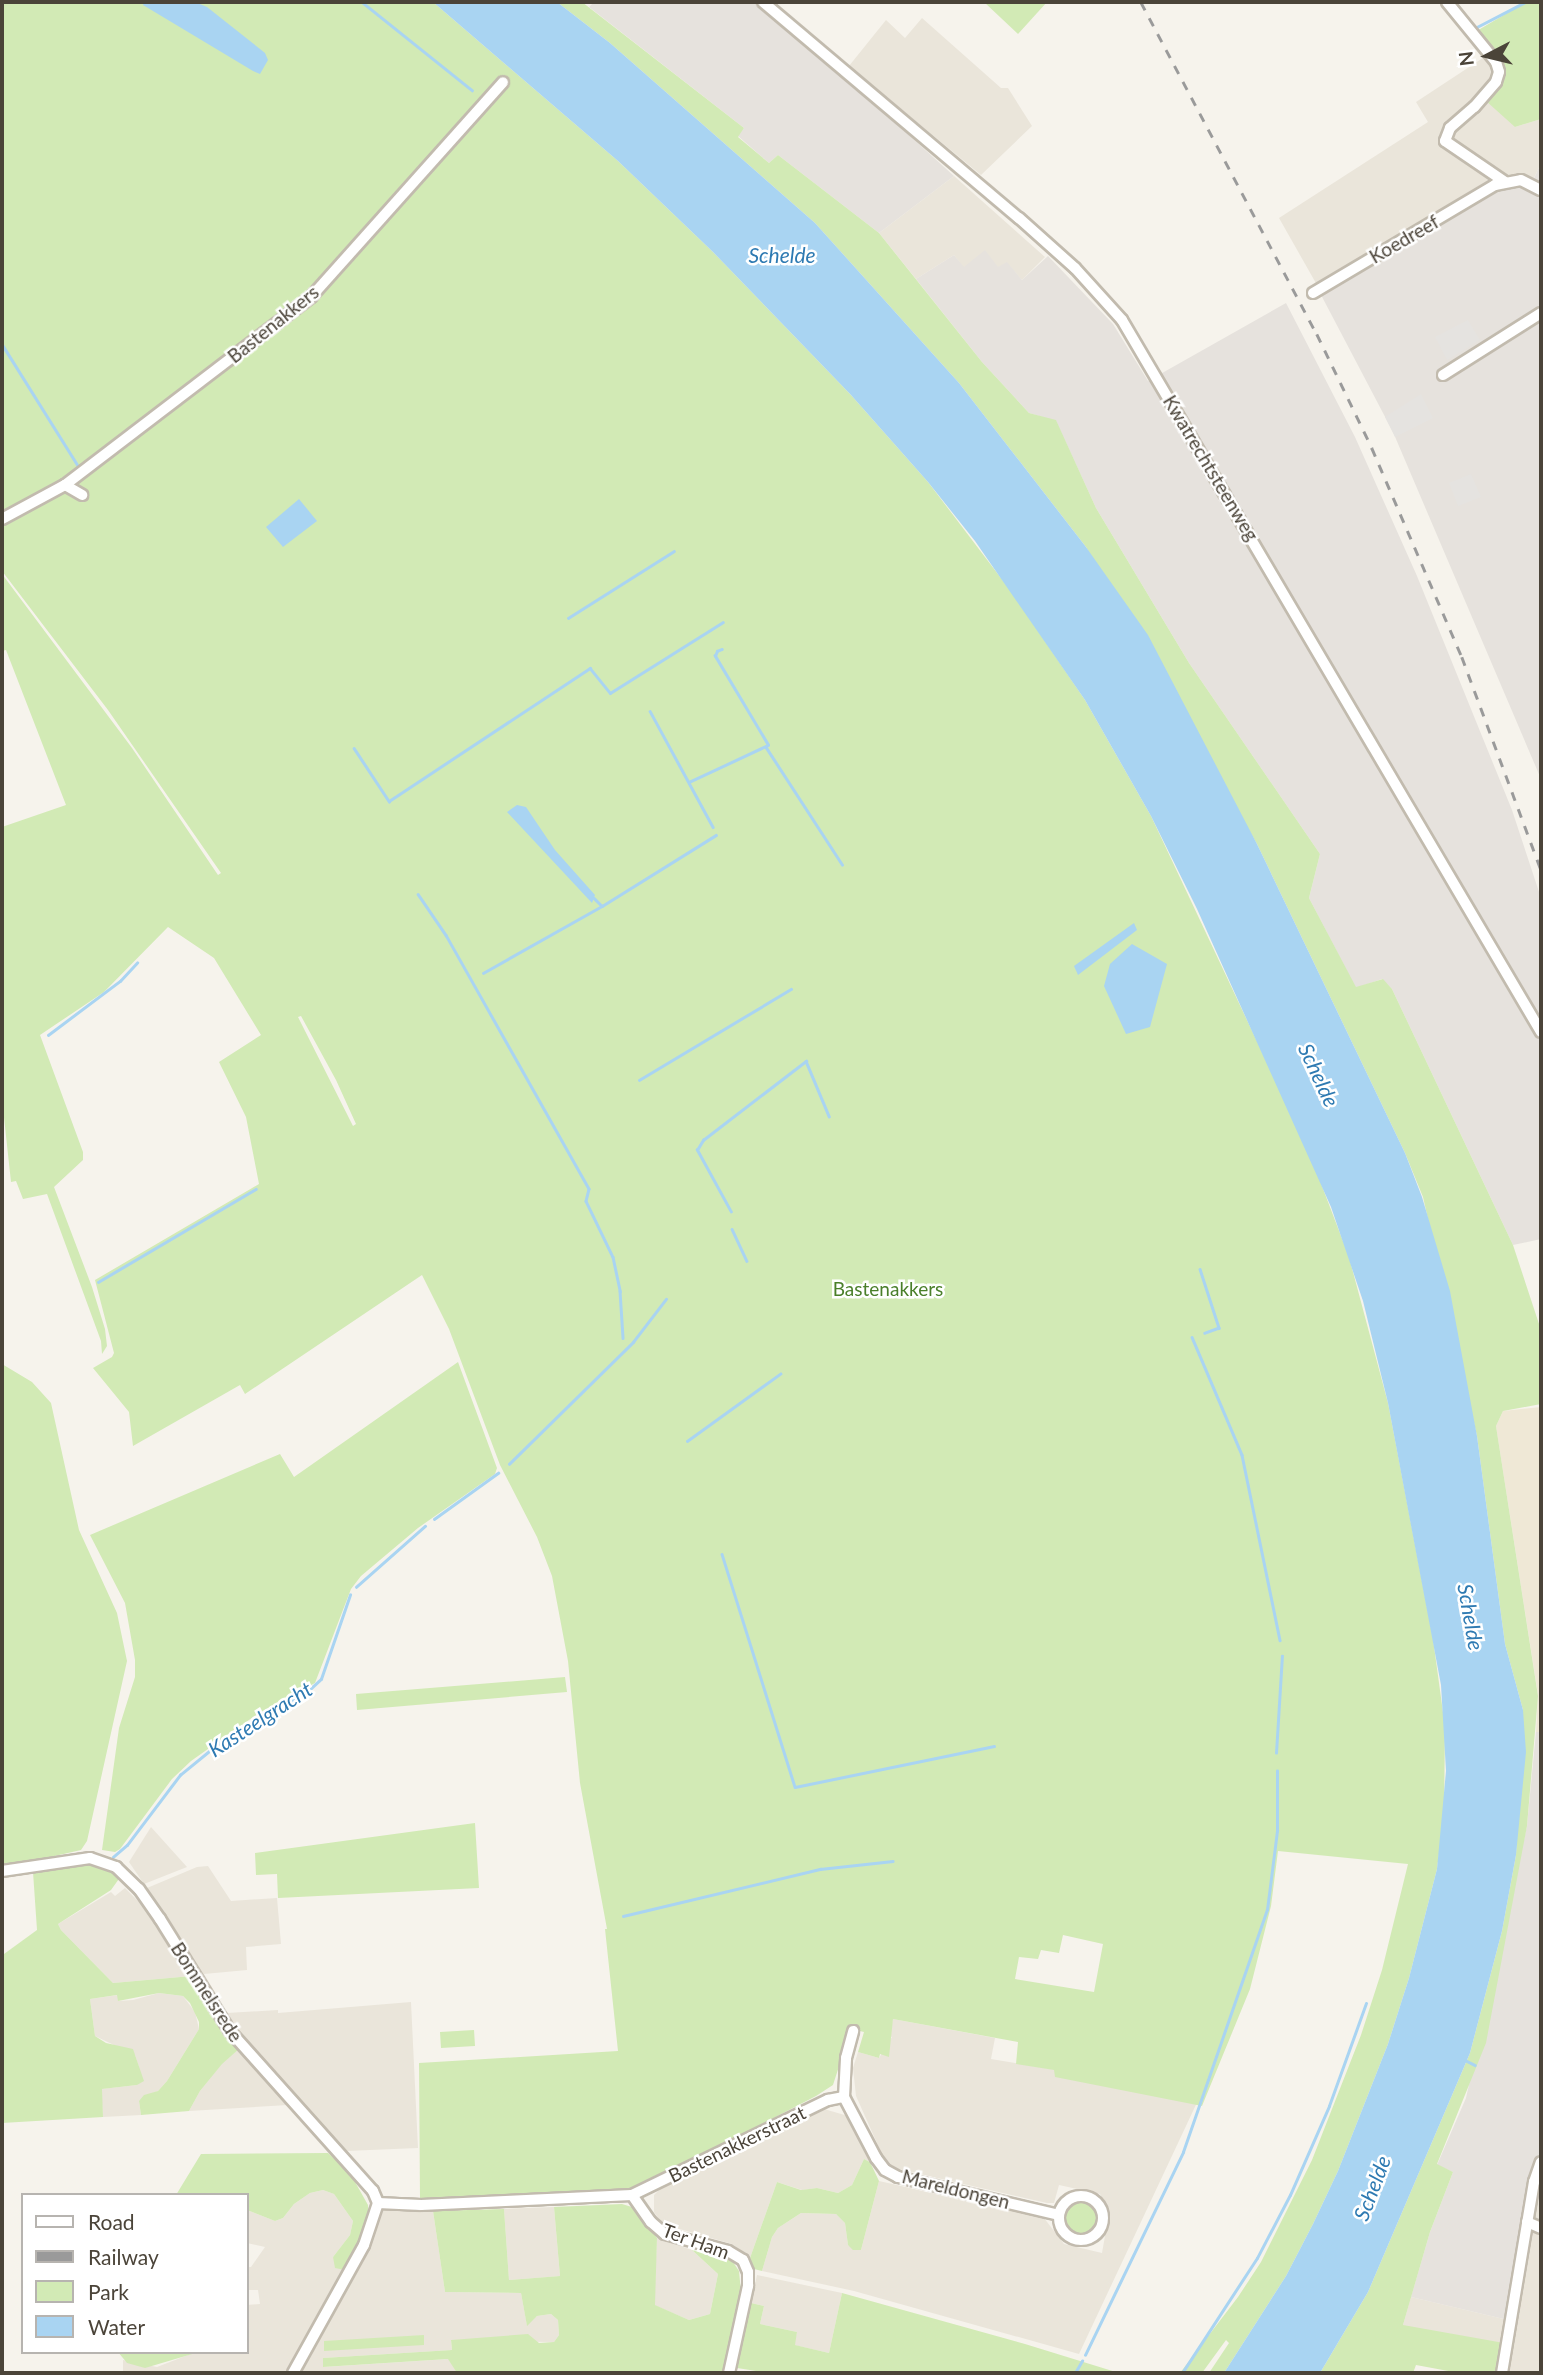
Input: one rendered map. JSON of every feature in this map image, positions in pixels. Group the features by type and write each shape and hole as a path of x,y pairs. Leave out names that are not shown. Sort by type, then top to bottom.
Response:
{"street":[{"name":"Kwatrechtsteenweg","path":"763,2 1057,252 1122,320 1541,1032"},
{"path":"1447,2 1496,62 1499,72 1496,82 1450,128 1445,141 1500,183 1521,180 1541,190"},
{"name":"Bastenakkers","path":"2,519 65,485 311,297 503,82"},
{"name":"Koedreef","path":"1313,293 1500,183"},
{"path":"1443,375 1541,313"},
{"path":"65,485 82,495"},
{"name":"Bommelsrede","path":"2,1871 90,1858 116,1867 139,1889 160,1919 229,2030 373,2191 378,2203"},
{"path":"847,2100 846,2058 853,2031"},
{"name":"Bastenakkerstraat","path":"632,2195 828,2100 847,2100"},
{"name":"Mareldongen","path":"847,2100 876,2158 885,2170 898,2177 1059,2215"},
{"path":"1502,2373 1534,2182 1541,2162"},
{"path":"293,2373 364,2245 378,2203 421,2205 632,2195"},
{"name":"Ter Ham","path":"632,2195 651,2222 665,2234 728,2251 743,2260 748,2272 748,2286 729,2373"},
{"path":"1083,2196 1095,2201 1103,2219 1093,2237 1076,2240 1063,2231 1059,2215 1070,2199 1083,2196"},
{"path":"1527,2222 1541,2228"}],"shaded area":[{"path":"594,2 753,2 858,89 954,176 879,233 778,155 769,163 738,136 744,128 589,7"},
{"path":"922,18 1001,88 1008,88 1032,126 981,175 849,66 886,20 905,38"},
{"path":"1492,52 1515,127 1541,119 1541,163 1533,180 1519,175 1495,180 1317,285 1279,218 1428,122 1416,102"},
{"path":"1541,163 1541,779 1393,432 1320,293 1499,189 1519,184 1530,187"},
{"path":"954,176 1045,257 1022,280 1007,263 999,267 964,268 954,255 916,279 879,233"},
{"path":"985,250 998,267 1007,262 1022,280 1048,256 1113,324 1148,381 1286,303 1355,437 1417,576 1512,810 1541,898 1541,1239 1513,1245 1392,989 1382,979 1356,988 1309,898 1320,854 1189,663 1096,508 1056,421 1029,413 982,362 916,279 954,255 964,267"},
{"path":"1468,320 1480,340 1447,360 1435,337"},
{"path":"1421,394 1433,418 1395,437 1385,417"},
{"path":"1471,474 1481,497 1458,506 1449,483"},
{"path":"1541,1407 1541,1732 1536,1732 1538,1695 1496,1426 1503,1411"},
{"path":"1536,1732 1541,1732 1541,2162 1524,2239 1518,2249 1508,2320 1411,2297 1430,2232 1453,2172 1437,2165 1466,2098 1527,1826"},
{"path":"151,1827 187,1867 144,1884 129,1862"},
{"path":"208,1866 231,1901 277,1898 281,1944 246,1947 247,1970 204,1974 227,2013 278,2010 278,2013 411,2002 418,2148 346,2151 287,2089 226,2013 147,1888 197,1867"},
{"path":"125,1888 140,1903 192,1976 113,1983 61,1930 58,1924 111,1892 115,1896"},
{"path":"159,1993 183,1996 195,2012 199,2029 167,2081 158,2091 139,2101 141,2115 103,2117 101,2089 137,2085 139,2067 135,2055 95,2036 90,1999 118,1995 118,2001 133,2000"},
{"path":"893,2019 995,2038 991,2059 1201,2094 1079,2354 854,2291 762,2271 772,2237 778,2228 801,2213 836,2214 845,2223 848,2245 861,2250 879,2181 1044,2218 1064,2244 1102,2253 1109,2213 1100,2194 1059,2185 1054,2203 1047,2203 898,2169 885,2161 856,2096 853,2068 858,2052 879,2058 892,2037 889,2036"},
{"path":"239,2049 288,2105 189,2111 200,2091 222,2063"},
{"path":"824,2109 848,2116 870,2162 864,2159 852,2185 838,2193 817,2188 802,2190 777,2182 750,2258 732,2244 662,2224 654,2212 654,2195 661,2188"},
{"path":"1541,2162 1541,2373 1499,2373 1403,2325 1411,2297 1508,2320 1518,2249 1524,2239"},
{"path":"323,2190 334,2194 353,2221 350,2235 333,2257 345,2270 287,2373 123,2373 123,2360 157,2367 190,2354 248,2354 248,2305 260,2304 258,2290 248,2290 248,2267 251,2267 265,2247 248,2243 248,2210 275,2221 283,2218 294,2204 310,2193"},
{"path":"554,2207 560,2276 509,2280 504,2209"},
{"path":"381,2210 433,2211 445,2292 521,2293 527,2325 537,2316 551,2314 558,2320 559,2335 554,2342 451,2341 452,2350 323,2358 324,2367 449,2359 457,2373 299,2373 374,2232"},
{"path":"657,2238 692,2250 718,2274 710,2314 689,2320 654,2305"},
{"path":"757,2275 842,2293 829,2353 794,2345 797,2332 760,2324 764,2306 751,2303"}],"green space":[{"name":"Bastenakkers","path":"2,2 433,2 618,161 713,252 851,395 928,482 1010,590 1085,700 1151,816 1309,1152 1349,1257 1388,1403 1433,1639 1445,1727 1444,1815 1437,1869 1409,1978 1388,2044 1338,2171 1313,2224 1286,2276 1224,2373 1209,2373 1229,2343 1226,2340 1202,2373 1180,2373 1261,2262 1312,2160 1361,2035 1382,1970 1408,1864 1278,1851 1271,1906 1250,1989 1202,2106 1055,2077 1054,2070 1016,2064 1018,2042 893,2019 889,2057 880,2054 879,2058 858,2052 864,2032 851,2029 833,2085 632,2191 420,2200 419,2063 618,2051 607,1929 580,1783 568,1661 552,1576 537,1537 500,1465 449,1329 422,1275 245,1394 240,1385 133,1446 129,1412 93,1368 114,1353 95,1280 259,1184 246,1117 219,1062 261,1035 214,958 168,927 104,992 40,1035 83,1152 83,1160 54,1187 105,1329 107,1346 102,1354 101,1341 47,1194 23,1199 16,1181 11,1182 2,1099 2,827 66,805 6,650 2,651 2,574 132,748 218,875 221,873 108,710 2,571","holes":["301,1016 336,1080 356,1124 353,1126 298,1017","1063,1935 1103,1944 1094,1992 1015,1979 1019,1957 1038,1959 1041,1950 1059,1953"]},
{"path":"557,2 582,2 744,128 738,137 769,163 778,155 879,233 982,362 1029,413 1056,420 1096,508 1189,663 1320,854 1309,898 1356,987 1383,979 1392,989 1513,1245 1541,1330 1541,1404 1503,1411 1496,1426 1538,1696 1527,1826 1486,2043 1437,2164 1453,2172 1430,2232 1403,2325 1504,2343 1499,2373 1459,2373 1416,2365 1413,2373 1320,2373 1368,2292 1470,2053 1502,1931 1516,1855 1523,1710 1505,1644 1477,1436 1423,1197 1405,1153 1257,844 1086,547 959,383 815,223 610,43"},
{"path":"984,2 1047,2 1018,34"},
{"path":"1526,2 1541,2 1541,119 1515,127 1486,101 1501,77 1475,32"},
{"path":"458,1362 497,1468 495,1474 418,1528 361,1576 351,1589 315,1683 259,1713 191,1761 172,1779 120,1849 115,1852 102,1850 119,1728 135,1677 135,1660 125,1603 90,1535 280,1454 294,1477"},
{"path":"2,1364 32,1382 51,1403 79,1530 117,1613 127,1661 87,1841 81,1850 2,1868"},
{"path":"565,1677 567,1692 357,1710 356,1694"},
{"path":"475,1823 479,1888 278,1898 277,1874 256,1875 255,1853"},
{"path":"76,1861 109,1864 121,1876 111,1890 58,1924 61,1930 113,1983 192,1976 239,2049 222,2064 200,2091 189,2111 141,2115 139,2101 144,2095 158,2091 167,2081 199,2029 199,2022 190,2003 183,1996 159,1993 118,2001 117,1995 90,1999 95,2036 106,2043 133,2049 144,2081 137,2085 102,2089 103,2117 2,2123 4,1954 37,1930 33,1872"},
{"path":"474,2030 475,2046 441,2048 440,2032"},
{"path":"328,2153 350,2173 368,2205 366,2231 345,2270 335,2268 333,2257 350,2235 353,2221 334,2194 323,2190 310,2193 294,2204 283,2218 275,2221 248,2210 248,2193 177,2193 201,2154"},
{"path":"864,2159 870,2162 879,2181 861,2250 853,2250 848,2245 845,2223 836,2214 801,2213 778,2228 772,2237 762,2271 754,2269 750,2258 777,2182 801,2190 817,2188 838,2193 852,2185"},
{"path":"1081,2201 1094,2206 1099,2219 1094,2232 1081,2237 1068,2232 1063,2219 1068,2206"},
{"path":"622,2204 635,2208 657,2238 655,2305 689,2320 710,2314 718,2274 692,2250 722,2257 733,2262 739,2271 742,2302 725,2373 457,2373 448,2359 323,2367 323,2358 452,2350 451,2340 528,2334 539,2343 554,2342 559,2335 558,2320 551,2314 537,2316 527,2326 521,2293 445,2292 433,2211 504,2209 509,2280 560,2276 554,2207"},
{"path":"842,2293 1119,2373 768,2373 737,2368 751,2303 764,2306 760,2324 797,2332 795,2345 829,2353"},
{"path":"424,2335 424,2345 324,2351 324,2341"},
{"path":"120,2354 192,2354 145,2368 127,2363"}],"water":[{"path":"144,2 195,2 207,7 265,53 268,60 260,74 253,71 143,5"},
{"name":"Schelde","path":"433,2 557,2 610,43 815,223 959,383 1086,547 1148,635 1257,844 1405,1153 1422,1197 1450,1291 1477,1436 1505,1644 1523,1710 1526,1752 1516,1855 1502,1931 1470,2053 1368,2292 1320,2373 1224,2373 1286,2276 1313,2224 1338,2171 1388,2044 1409,1978 1437,1869 1446,1771 1441,1685 1388,1403 1363,1301 1331,1207 1197,909 1151,816 1085,700 975,541 928,482 851,395 713,252 618,161"},
{"path":"299,499 317,521 283,547 266,527"},
{"path":"517,805 526,807 555,850 595,895 592,903 507,812"},
{"path":"1134,923 1137,930 1078,975 1074,966"},
{"path":"1132,944 1167,964 1150,1027 1126,1034 1104,986 1110,964"}],"waterway":[{"path":"362,2 472,90"},
{"path":"1473,29 1525,2"},
{"path":"2,344 77,464"},
{"path":"568,618 674,551"},
{"path":"354,748 389,801 590,668 610,693 723,622"},
{"path":"689,782 768,745 715,656 717,651 722,649"},
{"path":"650,711 713,827"},
{"path":"766,747 842,864"},
{"path":"483,973 602,906 716,835"},
{"path":"418,894 446,935 589,1189 586,1201 613,1257 620,1291 623,1338"},
{"path":"594,898 602,906"},
{"path":"48,1035 120,981 137,963"},
{"path":"639,1080 791,989"},
{"path":"731,1212 697,1150 703,1140 806,1061 829,1116"},
{"path":"98,1282 256,1189"},
{"path":"732,1229 747,1261"},
{"path":"1200,1269 1219,1328 1205,1333"},
{"path":"509,1464 633,1342 666,1299"},
{"path":"1192,1337 1242,1455 1280,1640"},
{"path":"687,1441 780,1374"},
{"path":"434,1519 498,1473"},
{"path":"356,1587 425,1526"},
{"path":"722,1554 795,1787 994,1746"},
{"name":"Kasteelgracht","path":"113,1857 127,1845 180,1775 224,1739 307,1692 321,1679 350,1595"},
{"path":"1276,1753 1282,1656"},
{"path":"1085,2355 1183,2152 1267,1910 1277,1831 1277,1771"},
{"path":"623,1916 820,1869 893,1861"},
{"path":"1182,2373 1257,2258 1290,2195 1329,2106 1366,2003"},
{"path":"1465,2060 1475,2065"},
{"path":"1075,2373 1082,2361"}],"railway":[{"path":"1141,2 1317,334 1372,448 1462,657 1541,869"}]}
